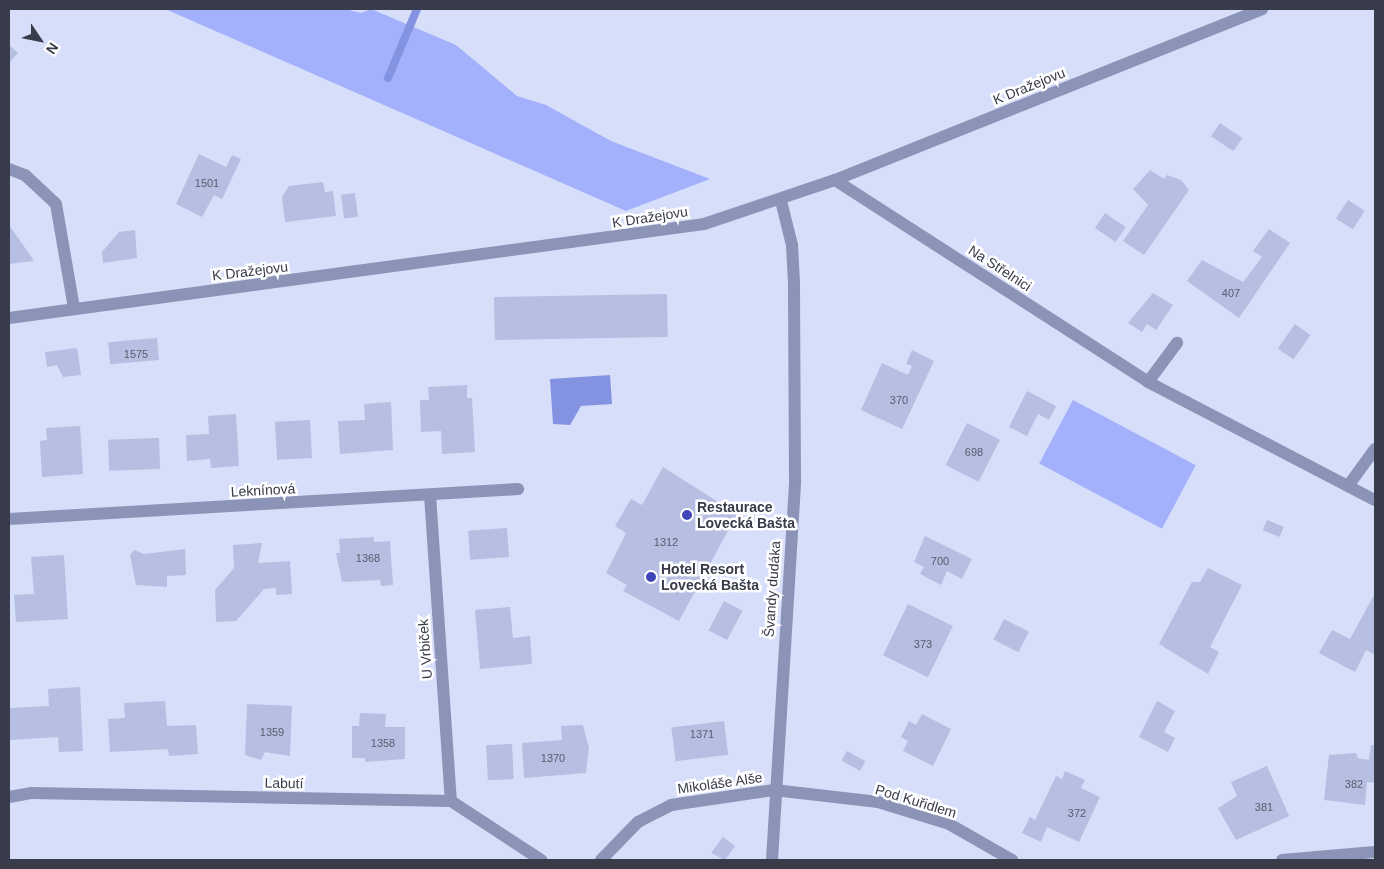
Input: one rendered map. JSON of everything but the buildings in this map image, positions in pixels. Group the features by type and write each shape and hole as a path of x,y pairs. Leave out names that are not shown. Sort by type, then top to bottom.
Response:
{"street":[{"name":"K Dražejovu","path":"9,318 648,234 780,201 1262,9"},
{"path":"9,169 25,175 56,204 74,308"},
{"name":"Na Střelnici","path":"835,180 1148,382 1375,500"},
{"name":"Švandy dudáka","path":"772,860 774,790 795,480 794,283 792,245 780,201"},
{"path":"1148,382 1177,343"},
{"path":"1348,486 1375,449"},
{"name":"Leknínová","path":"9,519 518,489"},
{"name":"U Vrbiček","path":"430,495 451,801"},
{"name":"Mikoláše Alše","path":"600,860 638,822 672,805 774,790"},
{"name":"Pod Kuřidlem","path":"774,790 878,802 949,824 1012,860"},
{"name":"Labutí","path":"9,797 31,793 451,801"},
{"path":"451,801 541,860"},
{"path":"1282,860 1375,852"}],"shaded area":[{"path":"165,9 345,9 361,13 371,9 456,45 517,96 546,105 611,141 710,179 626,211"},
{"path":"610,375 612,404 581,406 570,425 553,424 550,379"},
{"path":"1073,400 1196,465 1162,529 1039,464"}],"waterway":[{"path":"388,78 417,9"}],"place":[{"name":"Restaurace Lovecká Bašta","path":"687,515"},
{"name":"Hotel Resort Lovecká Bašta","path":"651,577"}]}
